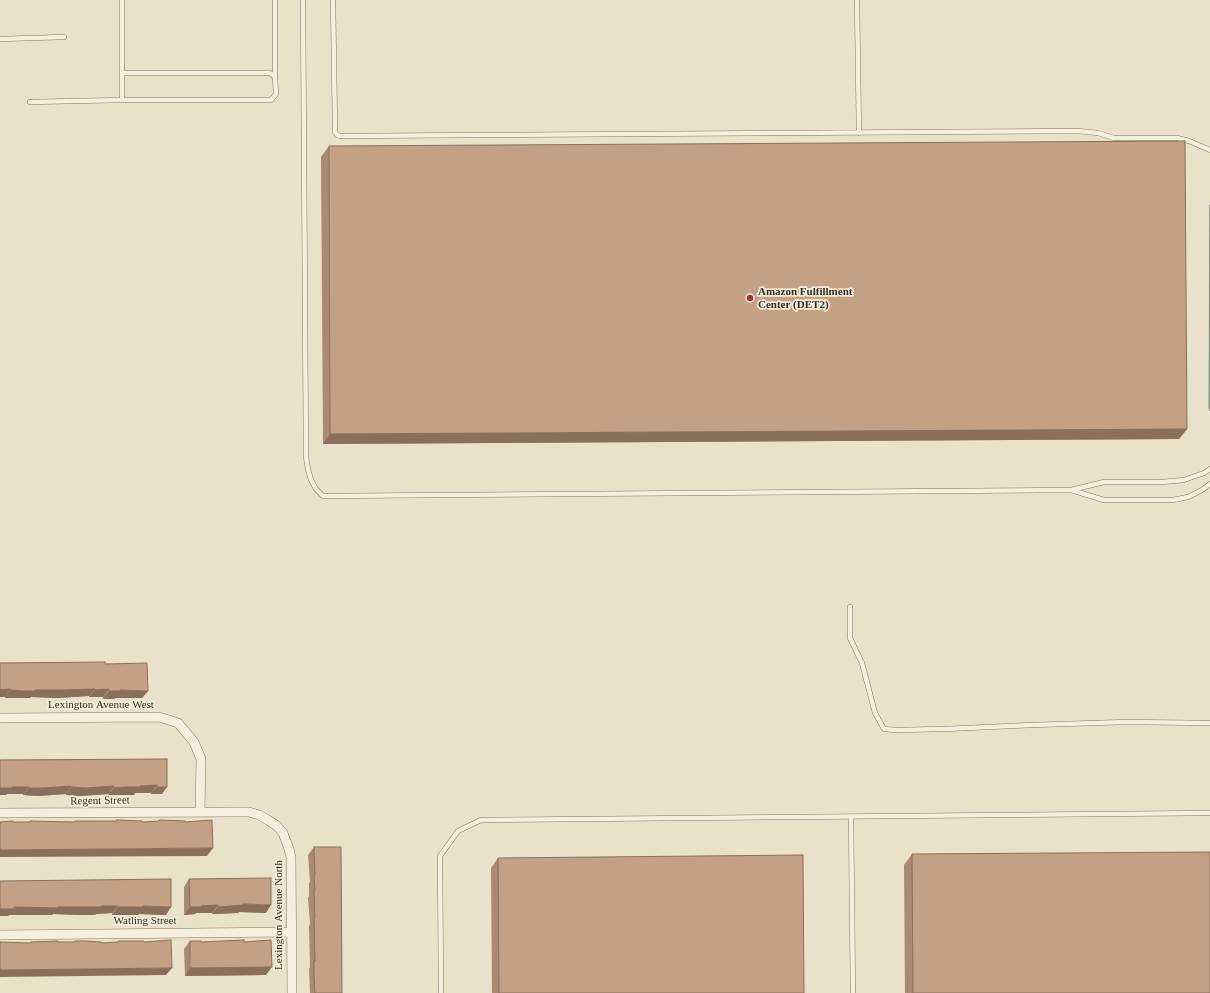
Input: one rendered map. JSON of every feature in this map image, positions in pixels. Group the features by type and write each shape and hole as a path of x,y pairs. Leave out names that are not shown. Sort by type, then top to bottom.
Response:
{"street":[{"name":"Lexington Avenue West","path":"0,718 159,717 178,723 194,742 201,758 200,812"},
{"name":"Regent Street","path":"0,813 200,812"},
{"name":"Lexington Avenue North","path":"200,812 238,812 259,815 277,826 283,833 290,849 291,857 292,993"},
{"name":"Watling Street","path":"0,935 291,932"}],"lane":[{"path":"122,0 122,100"},
{"path":"30,102 122,100 271,100 276,94 275,0"},
{"path":"303,0 306,457 308,469 314,485 323,496 1071,490 1104,482 1162,482 1184,480 1204,473 1210,469"},
{"path":"333,0 335,132 340,136 1078,131 1098,133 1114,138 1177,138 1189,141 1210,150"},
{"path":"857,0 859,133"},
{"path":"0,39 64,37"},
{"path":"122,73 270,73 275,77"},
{"path":"1071,490 1104,500 1174,500 1188,497 1210,484"},
{"path":"850,607 850,638 862,663 875,713 884,729 945,729 1126,722 1210,722"},
{"path":"441,993 440,856 458,831 481,820 1210,813"},
{"path":"851,816 852,993"}],"water":[{"path":"1210,205 1210,411 1209,408"}],"building":[{"name":"Amazon Fulfillment Center (DET2)","path":"1185,141 1187,429 330,434 329,146"},
{"path":"105,662 105,664 147,663 148,691 109,691 109,689 35,691 10,689 0,690 0,663"},
{"path":"167,759 167,787 157,787 157,785 114,788 114,786 86,788 71,786 43,788 0,788 0,760"},
{"path":"117,820 142,822 159,820 185,822 212,820 213,848 0,850 0,822 75,822"},
{"path":"314,847 341,847 342,993 315,993"},
{"path":"1210,852 1210,993 913,993 912,854"},
{"path":"803,855 804,993 499,993 498,858"},
{"path":"271,878 271,905 243,904 218,907 218,905 190,907 189,879"},
{"path":"171,879 171,907 14,907 14,909 0,909 0,881"},
{"path":"171,940 172,968 0,970 0,942 31,943 86,941 101,943 118,941 144,942"},
{"path":"244,940 244,942 271,940 272,967 190,968 190,941 201,942"}],"place":[{"name":"Amazon Fulfillment Center (DET2)","path":"750,298"}]}
